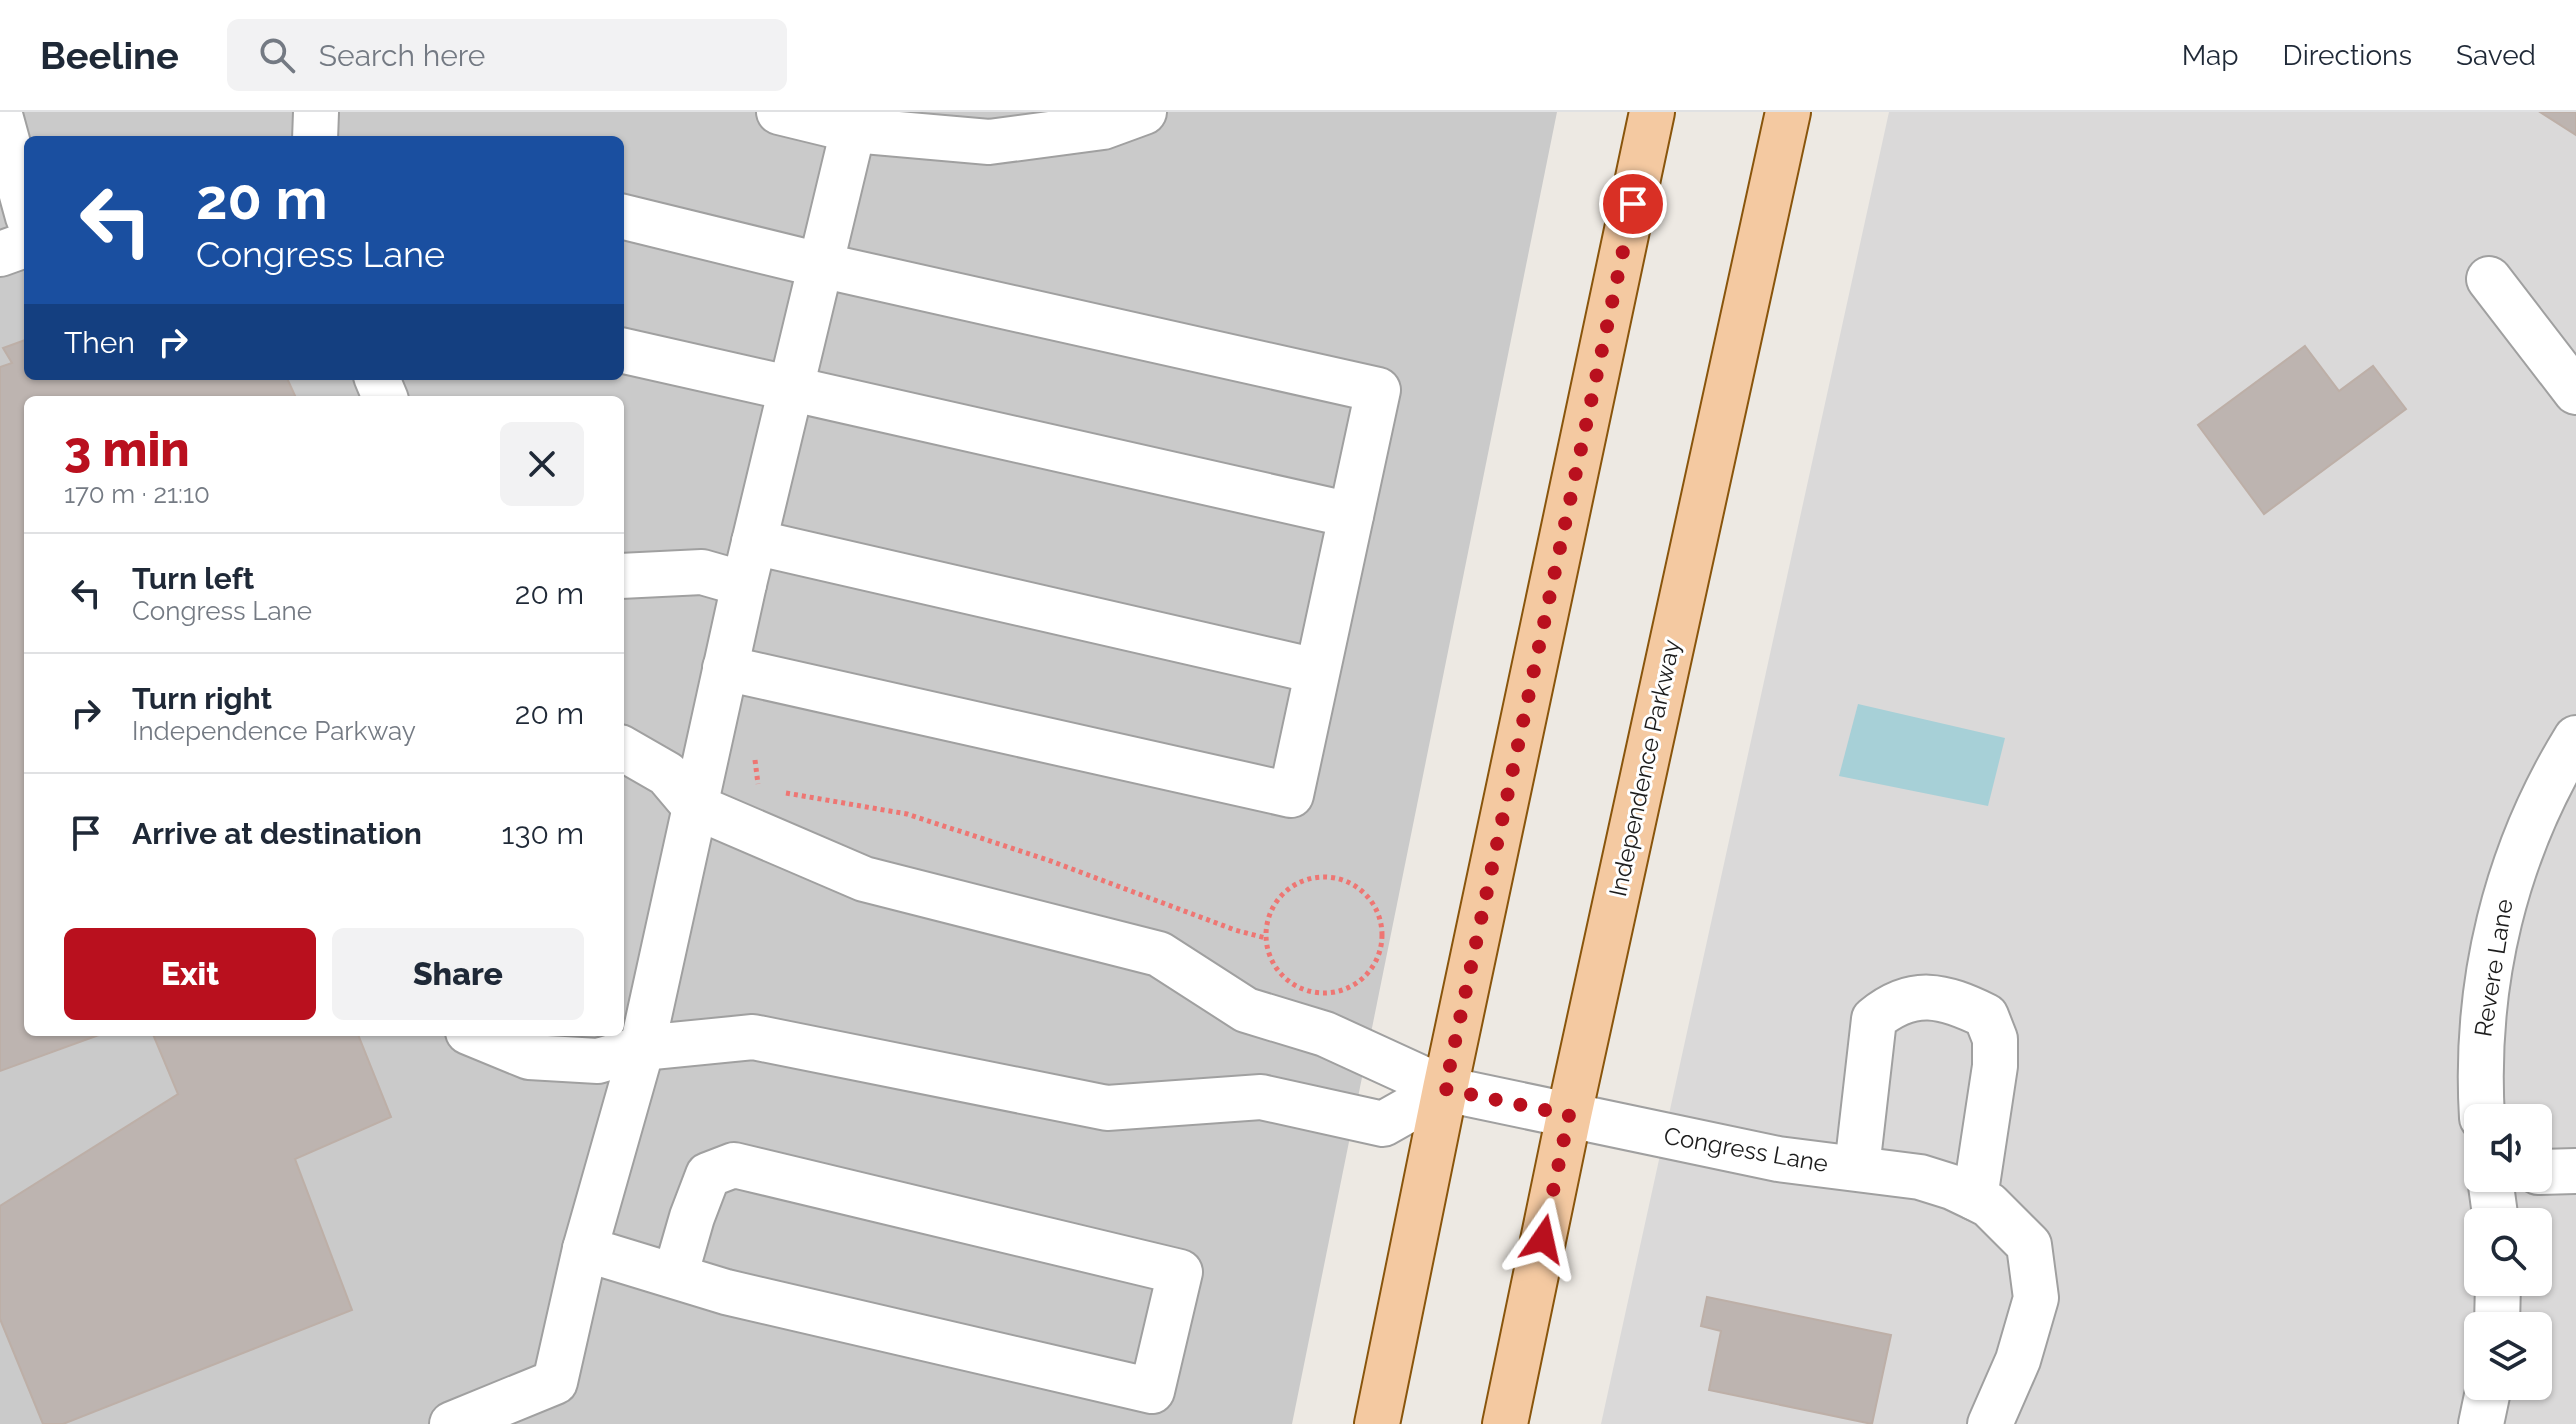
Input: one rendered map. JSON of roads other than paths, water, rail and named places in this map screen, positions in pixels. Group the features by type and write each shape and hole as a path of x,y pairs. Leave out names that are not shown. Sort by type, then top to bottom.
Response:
{"main road":[{"path":"1377,1424 1652,112"},
{"name":"Independence Parkway","path":"1505,1424 1778,113"}],"street":[{"path":"315,136 316,112"},
{"path":"779,112 853,130 989,142 1103,127 1144,112"},
{"path":"0,118 24,203"},
{"path":"452,1424 555,1382 585,1249 642,1048 744,584 853,130"},
{"path":"624,217 820,265 1378,390 1291,795 725,668"},
{"path":"0,254 24,245"},
{"path":"2489,279 2576,392"},
{"path":"624,351 1351,515"},
{"path":"754,542 1316,671"},
{"path":"624,576 702,572 744,584"},
{"name":"Revere Lane","path":"2482,1104 2481,1047 2485,1000 2495,936 2507,889 2529,829 2576,738"},
{"path":"624,749 667,774 694,806"},
{"name":"Congress Lane","path":"694,806 864,879 1159,954 1246,1010 1325,1034 1445,1089 1778,1159 1920,1177 1952,1187 1989,1205 2029,1245 2036,1298 2018,1360 1990,1424"},
{"path":"1857,1168 1874,1019 1892,1004 1922,998 1952,1000 1986,1016 1995,1039 1995,1066 1975,1198"},
{"path":"478,1036 529,1057 598,1061 642,1048 753,1037 1107,1108 1261,1097 1383,1124 1445,1089"},
{"path":"585,1249 726,1292 1152,1391 1180,1272 734,1165 708,1175 675,1276"},
{"path":"2552,1172 2576,1171"},
{"path":"2481,1424 2486,1400"}],"water":[{"path":"1858,704 2005,738 1988,806 1839,776"}]}
